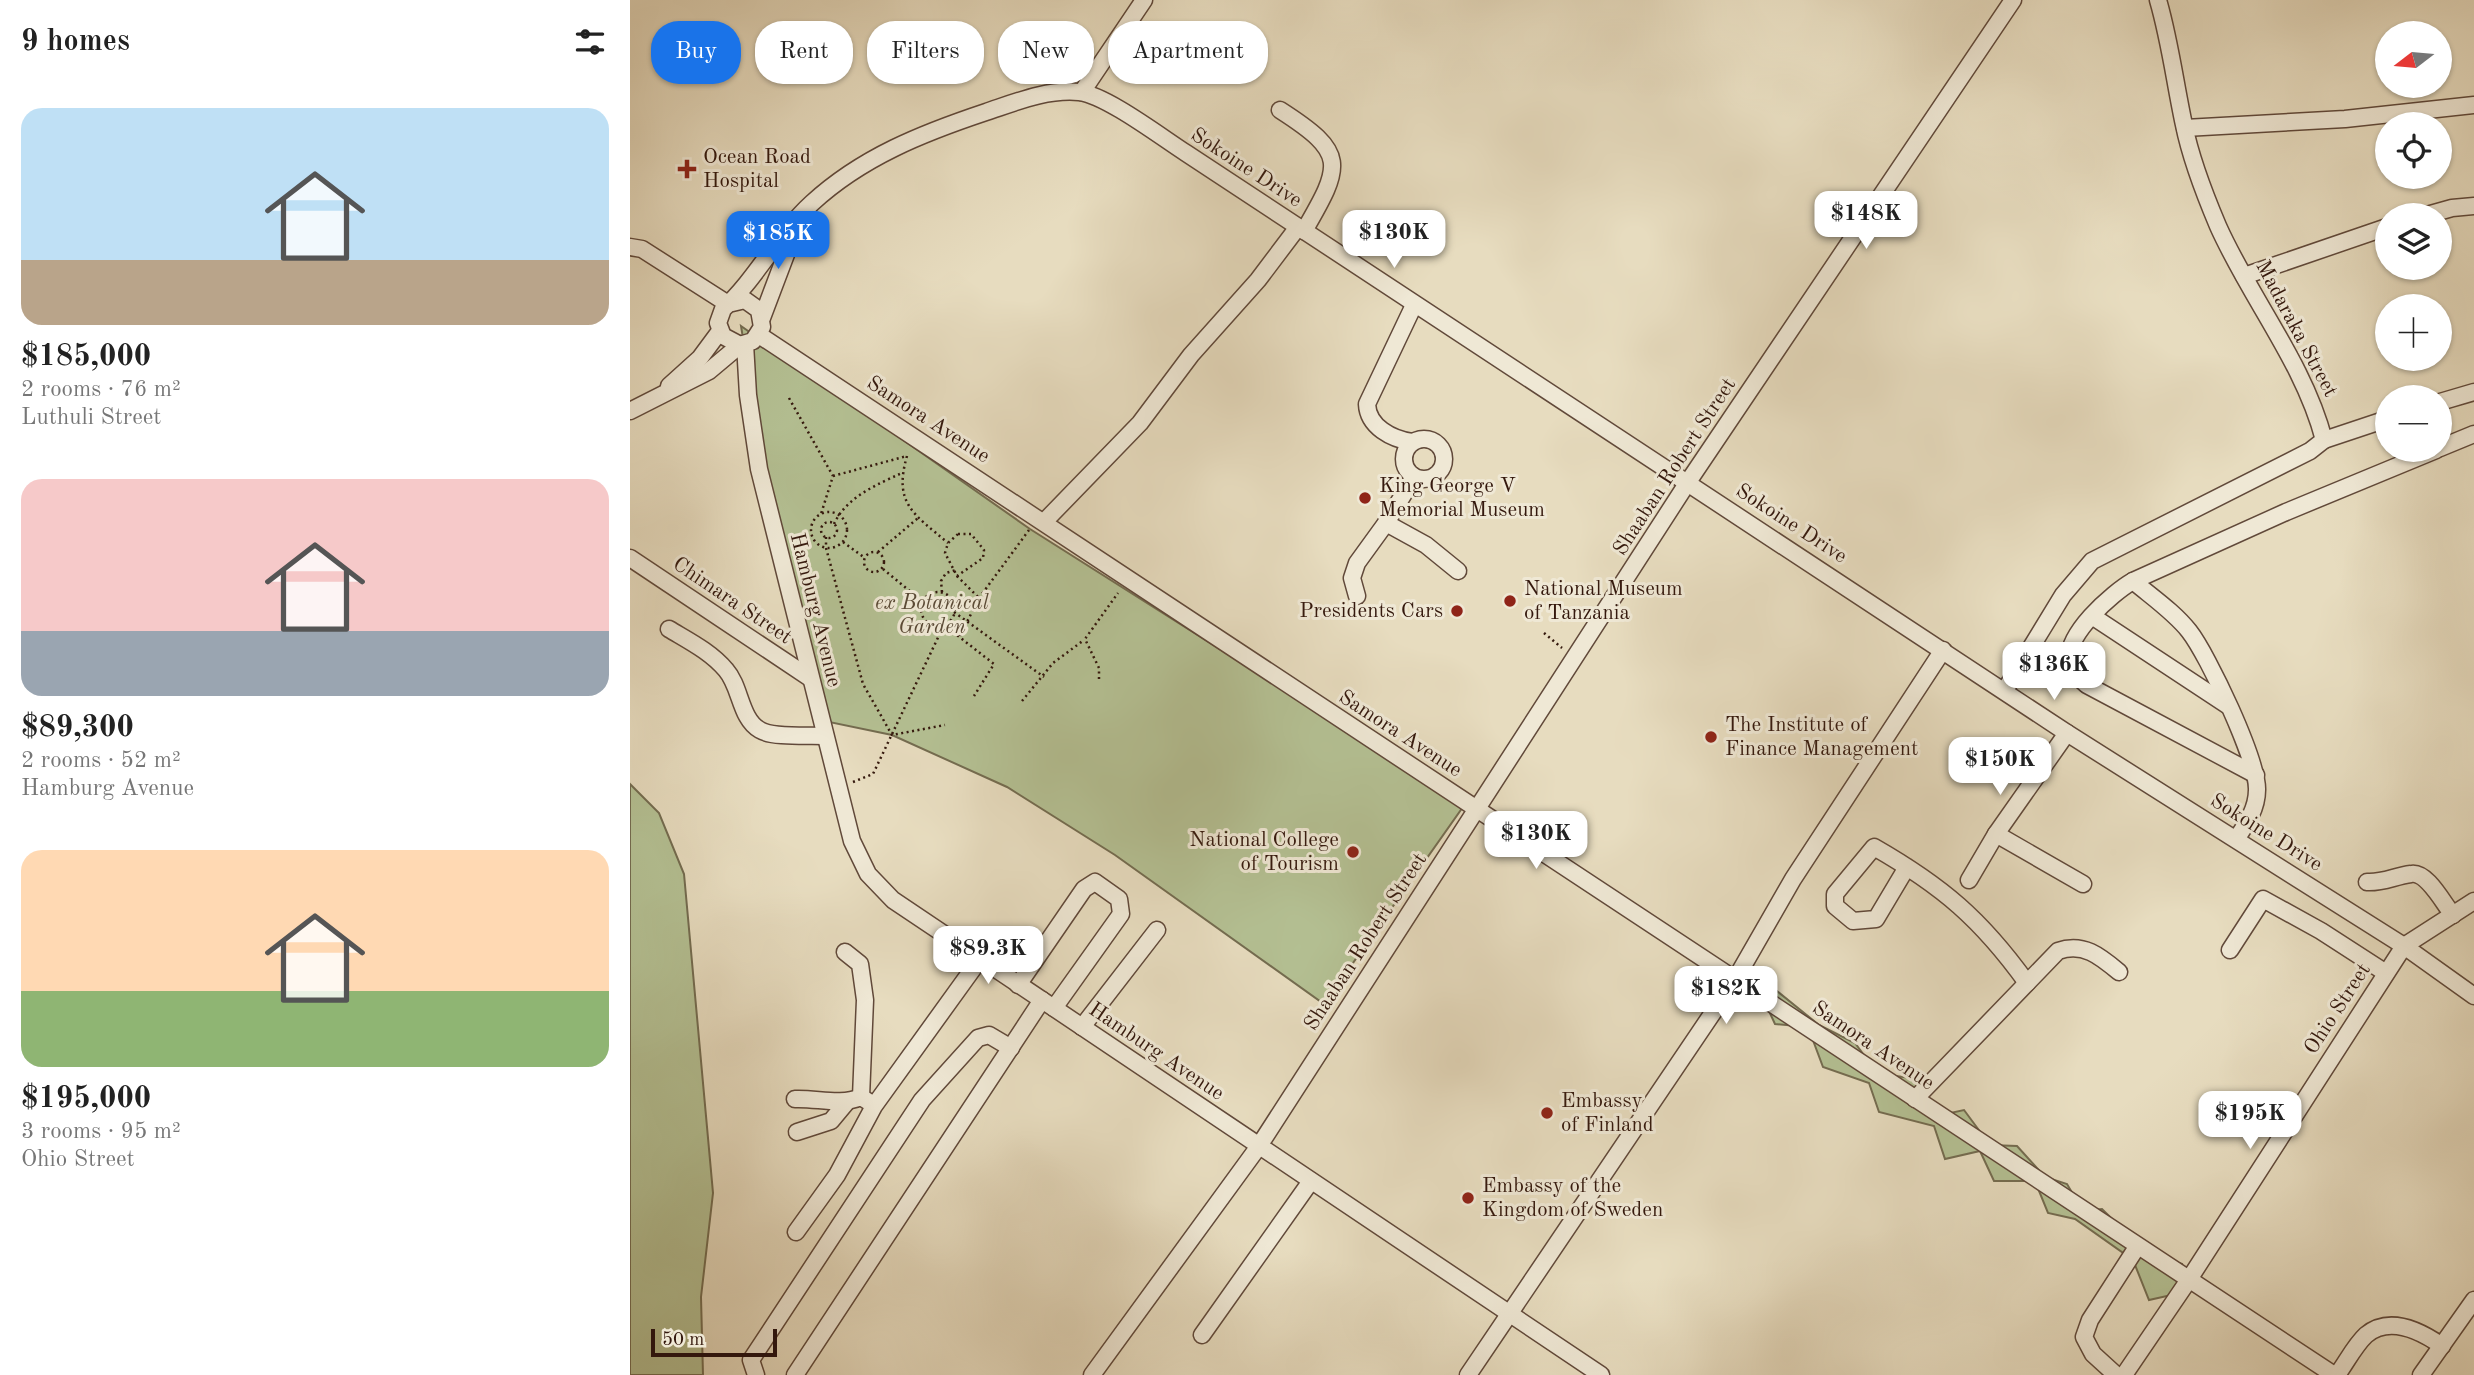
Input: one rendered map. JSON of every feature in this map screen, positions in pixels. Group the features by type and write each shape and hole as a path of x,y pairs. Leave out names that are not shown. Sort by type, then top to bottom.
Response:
{"street":[{"path":"742,344 728,341 720,331 719,316 800,216 842,179 870,160 931,131 1023,99 1051,93 1082,92 1144,0"},
{"name":"Shaaban Robert Street","path":"1092,1375 1259,1146 1688,482 2013,0"},
{"name":"Madaraka Street","path":"2158,0 2185,128 2200,183 2244,276 2306,389 2317,412 2324,440"},
{"name":"Sokoine Drive","path":"1082,92 1127,115 2067,733 2404,946 2474,996"},
{"path":"2185,128 2345,119 2474,105"},
{"path":"1037,525 1140,423 1191,355 1301,229 1328,187 1332,170 1330,149 1314,132 1280,110"},
{"path":"2452,208 2474,206"},
{"path":"630,411 709,372 742,344 759,335 762,318 800,216"},
{"path":"2244,276 2375,232"},
{"path":"630,247 642,249 728,304"},
{"path":"728,304 736,300 753,304 762,318"},
{"path":"1412,442 1403,458 1407,470 1413,477 1423,480 1436,475 1444,457 1432,440 1399,440 1381,430 1369,416 1367,404 1414,305"},
{"path":"648,403 700,358 720,331"},
{"name":"Samora Avenue","path":"759,335 1037,525 1126,577 2188,1281 2336,1375"},
{"name":"Hamburg Avenue","path":"742,344 759,469 852,841 868,874 893,900 1601,1375"},
{"path":"2452,398 2474,392"},
{"path":"2005,690 2063,595 2092,561 2310,451 2324,440 2375,423"},
{"path":"2452,443 2474,434"},
{"path":"2256,775 2076,676 2070,663 2070,650 2109,596 2133,581 2286,512 2407,462"},
{"path":"1357,596 1352,578 1354,570 1413,477"},
{"path":"1386,523 1426,545 1458,572"},
{"name":"Chimara Street","path":"630,558 810,678"},
{"path":"2133,581 2190,632 2227,705 2256,775 2257,800 2249,820 2236,839"},
{"path":"2092,616 2227,705"},
{"path":"669,629 705,651 726,670 740,692 750,721 760,730 825,736"},
{"path":"1468,1375 1735,980 1793,879 1943,650"},
{"path":"1969,880 1996,834 2067,733"},
{"path":"1996,834 2084,884"},
{"path":"1907,867 1876,919 1853,921 1835,906 1835,894 1874,848 1907,867 1959,905 1989,932 2027,983"},
{"path":"2367,882 2378,883 2413,873 2422,876 2452,915"},
{"path":"795,1375 1011,1048 1121,914 1119,900 1095,882 1084,889 1018,985"},
{"path":"2230,950 2263,899 2321,931 2386,973"},
{"name":"Ohio Street","path":"2124,1375 2188,1281 2404,946 2474,901"},
{"path":"1082,1027 1157,930"},
{"path":"1914,1099 2058,951 2081,948 2119,972"},
{"path":"796,1232 837,1175 860,1102 865,1000 860,964 845,952"},
{"path":"797,1132 831,1121 860,1102 980,959"},
{"path":"756,1375 751,1360 922,1100 978,1038 989,1035 1011,1048"},
{"path":"795,1099 822,1098 860,1102"},
{"path":"1202,1335 1311,1181"},
{"path":"2116,1375 2093,1354 2084,1336 2090,1320 2137,1247"},
{"path":"2421,1375 2474,1300"},
{"path":"2336,1375 2366,1335 2381,1329 2401,1327 2418,1330 2442,1346"}],"path":[{"path":"789,398 833,476 821,514 811,529 816,541 826,548"},
{"path":"833,476 907,456 902,473 902,497 919,517 948,543"},
{"path":"826,537 836,534 834,524 838,515 867,489 902,473"},
{"path":"821,514 838,515"},
{"path":"838,515 847,530 843,542"},
{"path":"878,552 885,561 883,569 876,573 869,571 864,565 864,558 869,553 878,552 919,517"},
{"path":"834,524 829,522 822,525 821,531 826,537 826,548 863,684 892,735"},
{"path":"959,637 979,598 1037,525"},
{"path":"957,576 983,558 984,550 971,534 958,534 948,543 946,559 956,570 957,576 979,598"},
{"path":"826,548 843,542"},
{"path":"843,542 864,558"},
{"path":"883,569 923,602 924,619 933,626 944,625 994,664 974,696"},
{"path":"942,593 941,582 946,573 956,570"},
{"path":"1022,701 1053,663 1085,639 1126,577"},
{"path":"923,602 931,594 942,593 952,601 954,612 1044,677"},
{"path":"838,788 873,774 944,625 954,612"},
{"path":"1544,633 1567,652 1578,656"},
{"path":"1085,639 1099,668 1099,679"},
{"path":"892,735 945,725"}],"green space":[{"name":"ex Botanical Garden","path":"741,326 1030,529 1465,804 1324,1004 1115,855 1007,787 892,735 829,722 763,460"},
{"path":"630,784 659,813 684,874 713,1193 701,1297 703,1375 630,1375"},
{"path":"1772,987 1819,1025 1855,1043 1878,1074 1912,1078 1941,1115 1964,1110 1990,1145 2017,1146 2045,1177 2067,1184 2083,1211 2102,1209 2146,1252 2182,1264 2176,1294 2149,1300 2133,1260 2075,1219 2048,1213 2035,1181 1994,1181 1980,1151 1945,1159 1934,1126 1879,1112 1869,1083 1823,1067 1808,1027 1775,1024 1761,994"}],"place":[{"name":"Ocean Road Hospital","path":"687,169"},
{"name":"King George V Memorial Museum","path":"1365,498"},
{"name":"National Museum of Tanzania","path":"1510,601"},
{"name":"Presidents Cars","path":"1457,611"},
{"name":"The Institute of Finance Management","path":"1711,737"},
{"name":"National College of Tourism","path":"1353,852"},
{"name":"Embassy of Finland","path":"1547,1113"},
{"name":"Embassy of the Kingdom of Sweden","path":"1468,1198"}]}
